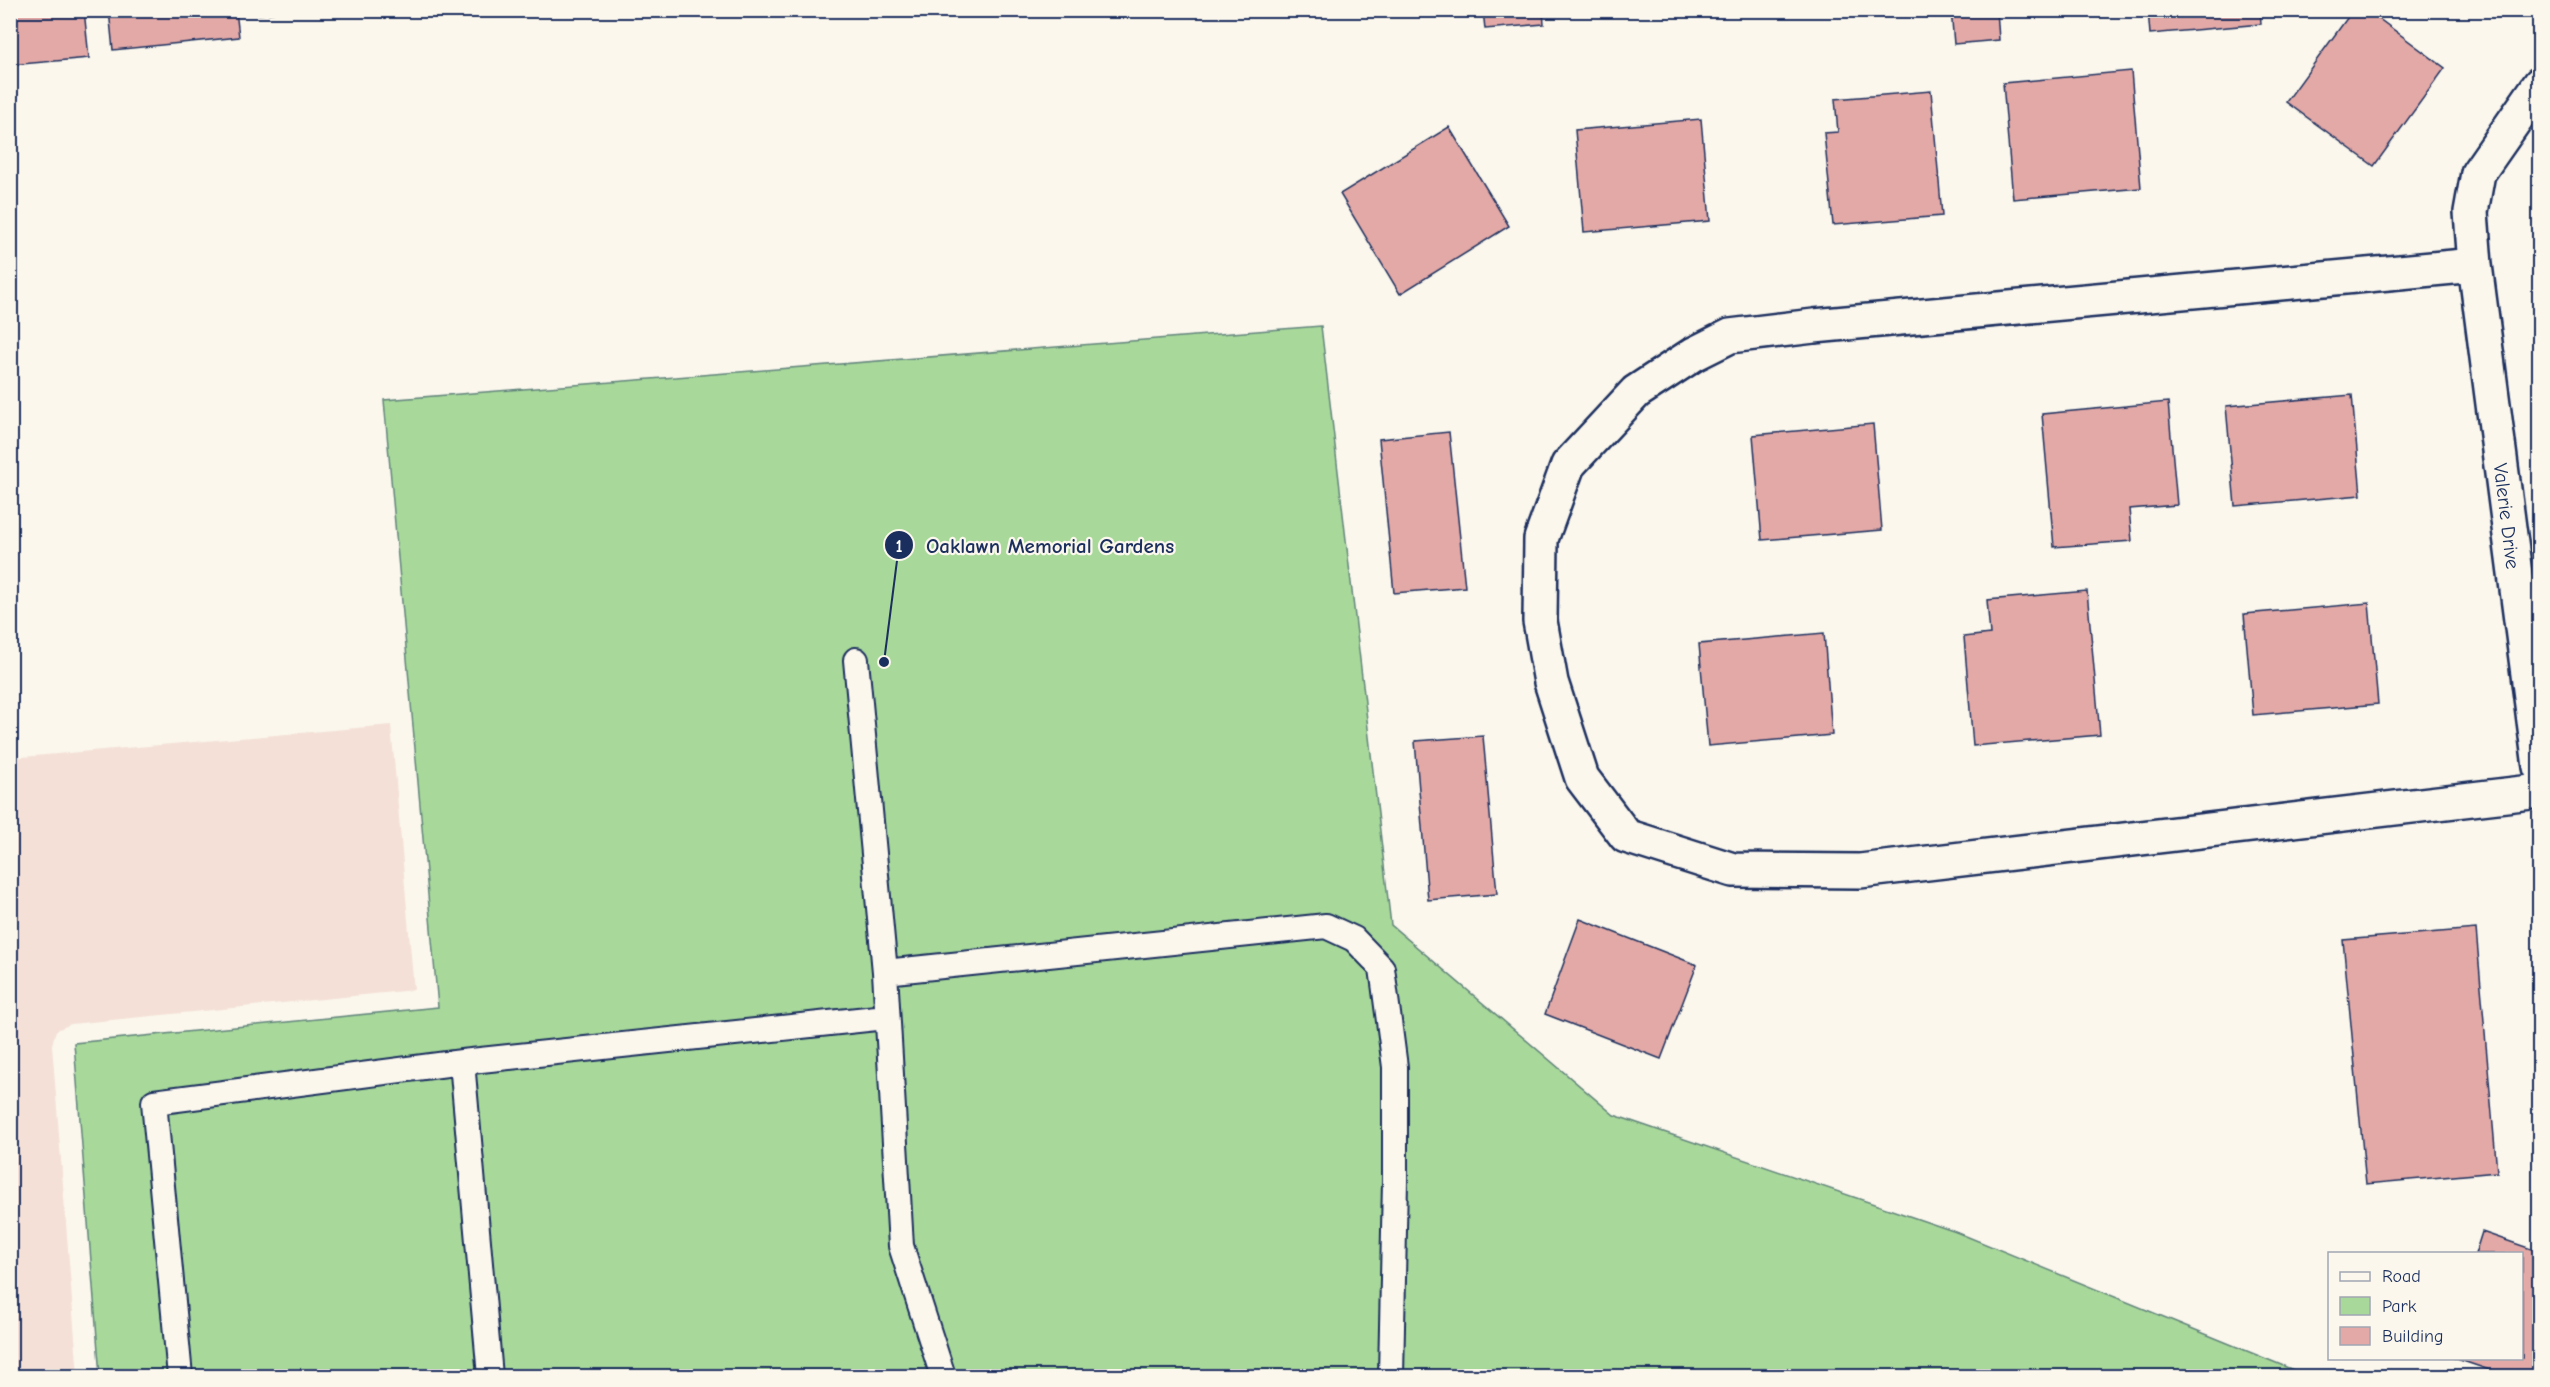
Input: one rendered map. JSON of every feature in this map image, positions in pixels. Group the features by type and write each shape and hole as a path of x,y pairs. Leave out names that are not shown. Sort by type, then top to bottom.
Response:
{"street":[{"name":"Valerie Drive","path":"2540,84 2478,173 2471,212 2475,265 2540,767"},
{"path":"2475,265 1814,326 1730,336 1694,354 1636,392 1568,465 1541,539 1540,621 1551,682 1582,778 1626,836 1733,870 1860,871 2540,791"}],"lane":[{"path":"856,660 885,972 901,1246 943,1377"},
{"path":"885,972 1326,926 1354,939 1383,968 1395,1067 1391,1377"},
{"path":"180,1377 154,1102 462,1062 886,1017"},
{"path":"462,1062 490,1377"}],"shaded area":[{"path":"391,725 414,990 71,1024 59,1029 55,1033 52,1045 78,1376 11,1376 11,758"}],"green space":[{"path":"1321,326 1391,925 1614,1115 1956,1232 2308,1376 100,1376 74,1043 438,1007 384,400"}],"building":[{"path":"10,10 84,10 89,58 10,65"},
{"path":"109,10 236,10 239,37 113,50"},
{"path":"259,10 297,10 259,14"},
{"path":"1483,10 1543,10 1544,24 1485,29"},
{"path":"1951,10 1997,10 1999,40 1954,44"},
{"path":"2148,10 2260,10 2261,24 2150,34"},
{"path":"2353,10 2367,10 2445,68 2374,166 2286,102"},
{"path":"2131,71 2141,188 2013,199 2003,83"},
{"path":"1931,91 1942,216 1833,225 1824,133 1838,132 1835,99"},
{"path":"1701,119 1710,221 1584,232 1575,130"},
{"path":"1449,127 1509,226 1400,294 1340,194"},
{"path":"2352,395 2361,495 2235,506 2226,406"},
{"path":"2168,402 2177,505 2129,509 2132,541 2054,547 2042,414"},
{"path":"1873,424 1882,530 1762,540 1753,435"},
{"path":"1449,432 1465,587 1394,593 1379,439"},
{"path":"2087,591 2100,735 1973,746 1964,637 1990,634 1987,600"},
{"path":"2369,603 2378,704 2253,715 2244,614"},
{"path":"1824,633 1832,735 1708,746 1699,644"},
{"path":"1483,736 1497,894 1428,900 1415,741"},
{"path":"1580,919 1697,965 1661,1059 1545,1014"},
{"path":"2476,929 2497,1172 2366,1184 2343,940"},
{"path":"2482,1232 2540,1252 2540,1376 2507,1376 2460,1360 2523,1360 2523,1252 2476,1252"}],"place":[{"name":"Oaklawn Memorial Gardens","path":"884,662"}]}
